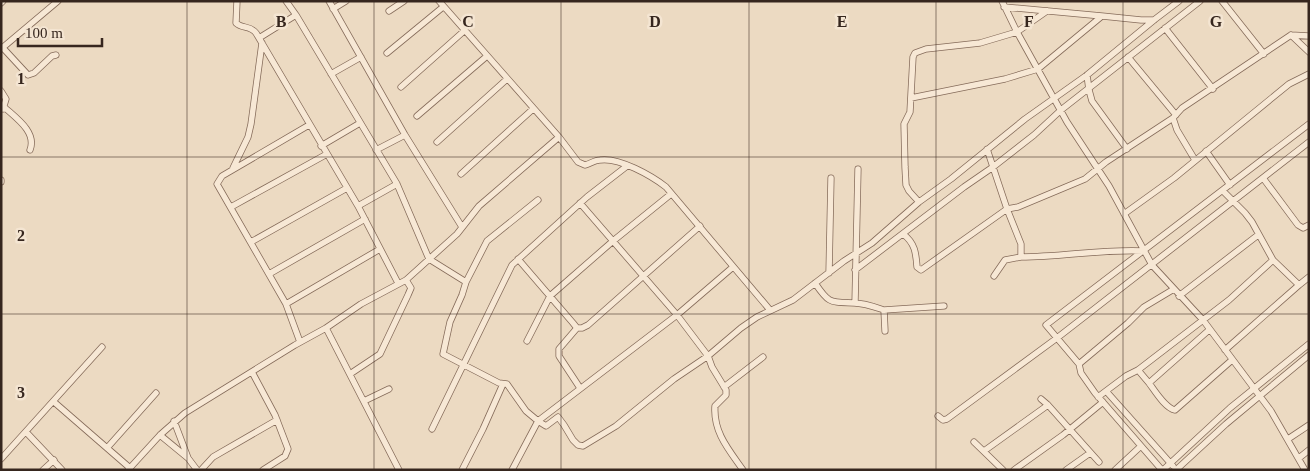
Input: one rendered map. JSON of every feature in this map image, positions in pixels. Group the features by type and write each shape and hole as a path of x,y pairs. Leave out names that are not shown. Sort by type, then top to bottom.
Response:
{"street":[{"path":"56,56 52,56 34,73 28,75 2,48 58,1"},
{"path":"237,1 236,24 252,28 260,40 358,206 398,284"},
{"path":"286,1 397,184 430,259 466,282"},
{"path":"329,1 406,135 462,227"},
{"path":"333,9 346,1"},
{"path":"389,11 404,1"},
{"path":"538,200 487,241 466,282 450,322 443,354 499,384 507,384 526,411 538,421 546,426 558,418 573,440 578,445 583,446 616,426 674,379 708,356 741,328 770,310 793,300 872,243 919,202 951,179 1025,119 1088,75 1179,1"},
{"path":"855,270 1034,135 1061,110 1089,90 1200,1"},
{"path":"1222,1 1264,54"},
{"path":"387,53 441,4 581,164 585,165 600,160 626,166 658,181 666,187 770,310"},
{"path":"1003,4 1047,11 1154,20"},
{"path":"1003,4 1061,110 1108,186 1152,265 1203,320 1254,388 1288,439 1305,470"},
{"path":"919,202 906,185 905,166 904,124 910,112 911,61 915,53 926,49 980,43 1017,32 1047,11"},
{"path":"232,170 248,138 252,124 260,40 296,15"},
{"path":"911,98 1005,79 1038,68 1102,16"},
{"path":"1165,28 1213,89"},
{"path":"401,87 464,31"},
{"path":"1291,34 1309,52"},
{"path":"903,234 913,243 917,267 921,270 1008,209 1018,207 1085,179 1175,116 1182,108 1213,89 1291,34 1309,36"},
{"path":"331,74 362,56"},
{"path":"417,116 487,56"},
{"path":"1128,57 1175,116 1177,130 1195,160"},
{"path":"1124,214 1174,178 1289,84 1309,74"},
{"path":"1088,75 1089,90 1096,107 1127,149"},
{"path":"438,142 506,79"},
{"path":"1,91 6,99 2,109 28,132 32,139 30,150"},
{"path":"461,174 533,109"},
{"path":"322,146 360,123"},
{"path":"1309,124 1046,325 1079,364 1081,373 1101,399 1162,470 1171,464 1206,429 1309,344"},
{"path":"300,342 286,304 217,184 222,176 309,125"},
{"path":"376,150 406,135"},
{"path":"54,402 129,469 174,421 300,342 326,328 360,304 406,280 457,234 479,206 559,137"},
{"path":"938,416 943,420 947,420 1057,338 1309,142"},
{"path":"987,149 1021,244 1021,257"},
{"path":"1206,151 1230,185"},
{"path":"231,207 327,154"},
{"path":"432,429 464,366 473,342 507,272 580,204 626,166"},
{"path":"855,303 858,168"},
{"path":"829,273 831,178"},
{"path":"1263,178 1298,225 1304,228 1309,225"},
{"path":"358,206 397,184"},
{"path":"251,242 347,188"},
{"path":"1223,191 1252,222 1273,260 1299,285"},
{"path":"527,341 550,296 671,194"},
{"path":"580,204 677,315 708,356 724,387 726,395 715,406 718,431 725,445 743,470"},
{"path":"269,274 365,219"},
{"path":"580,388 559,356 558,350 577,328 588,325 700,226"},
{"path":"1180,296 1258,235"},
{"path":"286,304 380,249"},
{"path":"994,276 1005,260 1021,257 1116,250 1143,251"},
{"path":"518,260 577,328"},
{"path":"1014,470 1069,430 1101,399 1106,391 1126,376 1138,370 1229,300 1273,260"},
{"path":"512,470 538,421 677,315 733,268"},
{"path":"1225,350 1309,277"},
{"path":"350,374 382,351 411,288 406,280"},
{"path":"815,283 824,296 832,302 855,303 884,310 944,306"},
{"path":"1079,364 1144,307 1174,289"},
{"path":"884,310 885,331"},
{"path":"326,328 399,470"},
{"path":"1149,383 1209,330"},
{"path":"1,459 102,347"},
{"path":"1106,391 1176,470 1226,424 1309,355"},
{"path":"724,387 763,357"},
{"path":"1138,370 1170,408 1175,410 1232,360"},
{"path":"252,372 277,420 288,449 287,453 263,470"},
{"path":"462,470 503,384"},
{"path":"364,401 389,389"},
{"path":"107,448 156,393"},
{"path":"1041,399 1098,462"},
{"path":"984,451 1048,405"},
{"path":"201,470 213,457 277,420"},
{"path":"174,421 188,458"},
{"path":"1288,439 1309,425"},
{"path":"26,432 62,470"},
{"path":"160,436 188,458 197,470"},
{"path":"974,442 1003,470"},
{"path":"1115,470 1141,446"},
{"path":"1299,458 1309,450"},
{"path":"1066,470 1090,453"},
{"path":"43,470 54,460"}]}
